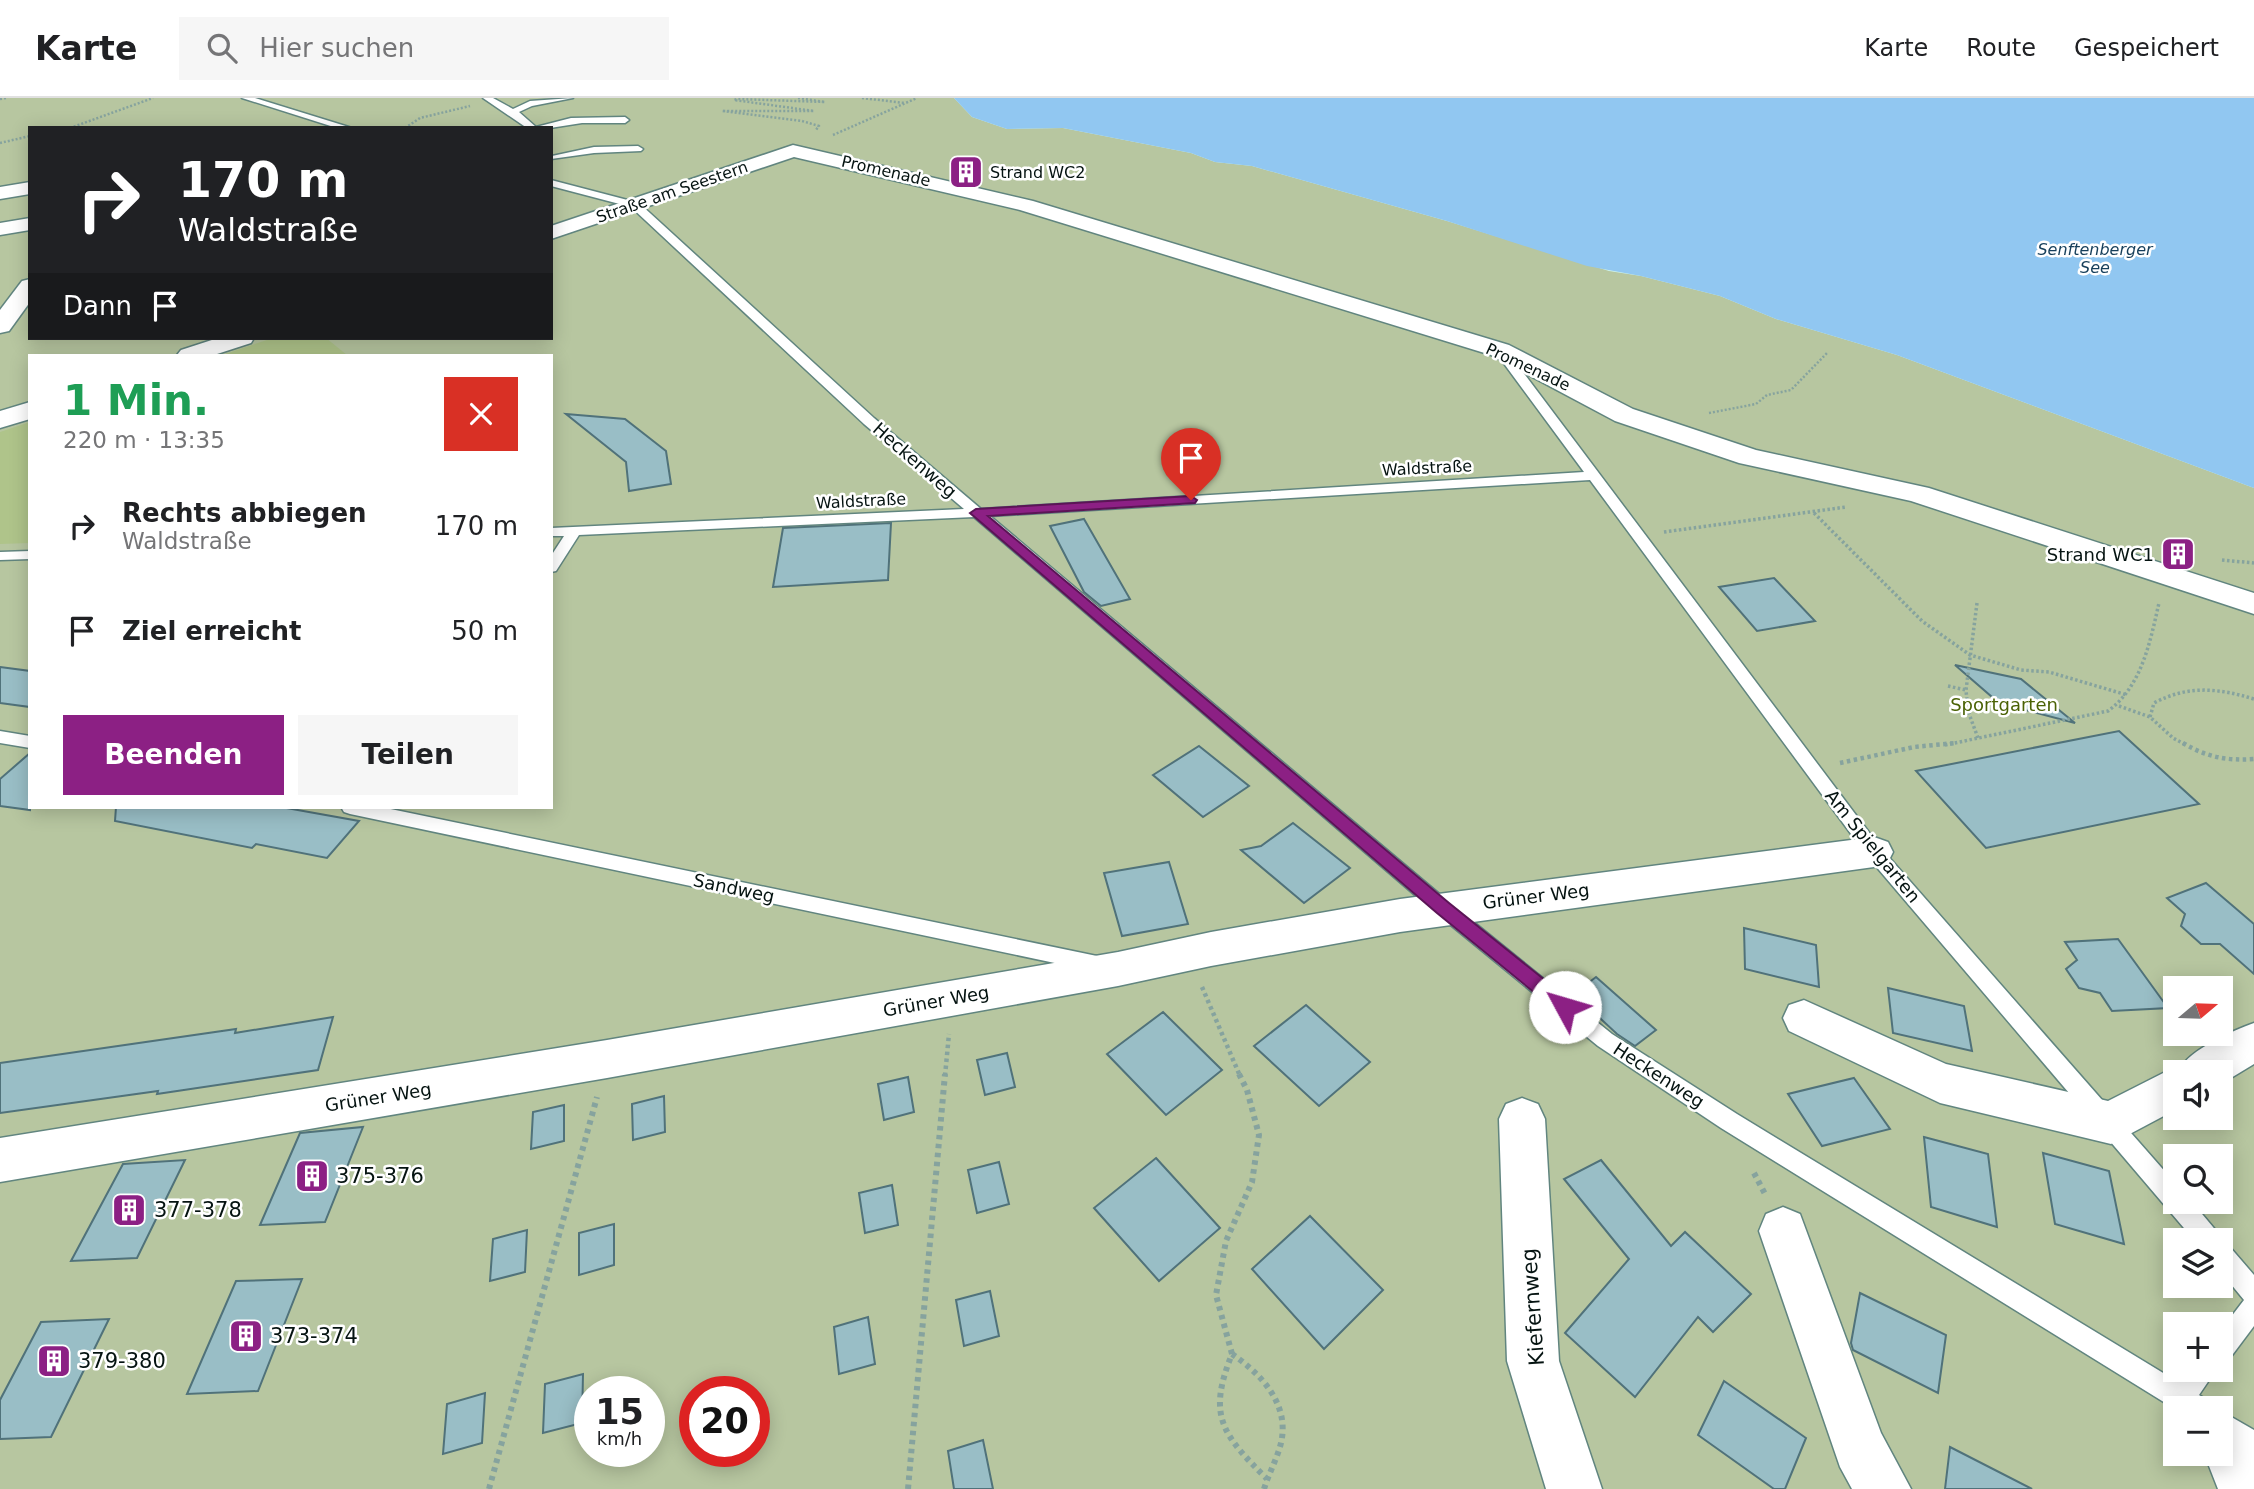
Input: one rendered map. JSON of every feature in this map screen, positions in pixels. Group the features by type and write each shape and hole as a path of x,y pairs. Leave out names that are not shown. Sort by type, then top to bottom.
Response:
{"street":[{"name":"Straße am Seestern","path":"553,232 793,151"},
{"name":"Promenade","path":"793,151 1026,205 1500,350 1625,415 1749,457 1919,494 2254,604"},
{"path":"0,193 28,188"},
{"path":"0,229 28,223"},
{"path":"7,333 21,294"},
{"path":"193,354 236,340"},
{"path":"0,420 28,411"},
{"name":"Grüner Weg","path":"0,1160 607,1059 1118,969 1189,952 1443,908 1874,852"},
{"path":"1804,1018 1940,1083 2111,1123 2163,1094"},
{"path":"2223,1060 2254,1042"},
{"name":"Kiefernweg","path":"1521,1119 1533,1361 1574,1489"},
{"path":"1783,1231 1859,1448 1883,1489"}],"lane":[{"path":"246,98 341,126"},
{"path":"513,112 530,104 569,98"},
{"path":"491,99 530,126"},
{"path":"545,126 596,119 625,120"},
{"path":"553,160 594,150 638,149"},
{"name":"Heckenweg","path":"553,184 635,205 869,421 1443,908 1605,1040 1729,1121 2179,1396"},
{"name":"Am Spielgarten","path":"1500,350 1874,852 2163,1185"},
{"name":"Waldstraße","path":"553,532 976,513 1592,476"},
{"path":"553,565 574,531"},
{"path":"0,556 28,555"},
{"path":"0,737 28,742"},
{"name":"Sandweg","path":"359,809 1118,969"},
{"name":"Am Spielgarten","path":"2187,1214 2199,1228"},
{"path":"2233,1268 2254,1293"},
{"path":"2233,1334 2254,1307"}],"path":[{"path":"0,99 6,98"},
{"path":"76,126 153,98"},
{"path":"799,98 825,102 737,99 734,100 814,111 722,111 820,126 813,134"},
{"path":"862,98 906,104"},
{"path":"793,151 917,98"},
{"path":"409,126 434,114 491,99"},
{"path":"0,143 28,136"},
{"path":"1670,430 1699,416 1756,404 1767,395 1791,390 1828,352"},
{"path":"1637,536 1853,506"},
{"path":"1814,513 1922,621 1970,655 2021,670 2049,672 2127,695"},
{"path":"1811,768 1914,747 1948,745 2108,711 2119,706 2127,695 2148,648 2165,575"},
{"path":"1977,603 1966,690 1968,711 1978,738"},
{"path":"1948,686 1966,690"},
{"path":"2150,717 2154,703 2185,689 2227,690 2254,699"},
{"path":"2119,706 2150,717 2173,738 2201,754 2231,761 2254,759"},
{"path":"1950,709 1968,711"},
{"path":"1189,952 1224,1043 1247,1090 1259,1135 1252,1182 1226,1241 1216,1294 1232,1354 1219,1382 1220,1420 1236,1449 1267,1479"},
{"path":"908,1489 953,998"},
{"path":"489,1489 607,1059"},
{"path":"1729,1121 1783,1231"},
{"path":"1232,1354 1257,1370 1278,1402 1282,1438 1264,1489"}],"green space":[{"name":"Sportgarten","path":"0,98 954,98 972,117 1007,129 1063,128 1191,153 1215,162 1252,166 1447,221 1609,271 1641,276 1720,296 1776,319 1897,355 2254,488 2254,1489 0,1489"},
{"path":"267,340 328,340 346,354 225,354"},
{"path":"28,423 28,543 0,544 0,432"}],"water":[{"name":"Senftenberger See","path":"954,98 2254,98 2254,488 1897,355 1776,319 1720,296 1641,276 1587,266 1447,221 1252,166 1215,162 1191,153 1063,128 1007,129 972,117"}],"building":[{"path":"566,414 625,419 666,451 671,484 629,491 626,462"},
{"path":"1084,519 1130,599 1101,606 1084,592 1050,526"},
{"path":"891,523 888,580 773,587 783,528"},
{"path":"1774,578 1815,621 1757,631 1719,587"},
{"path":"1955,665 2021,679 2075,723 1999,703"},
{"path":"0,667 28,671 28,707 0,703"},
{"path":"2119,731 2199,804 1986,848 1916,771"},
{"path":"1199,746 1249,786 1203,817 1153,775"},
{"path":"28,755 30,810 0,806 0,779"},
{"path":"116,809 292,809 359,821 327,858 256,844 252,848 115,821"},
{"path":"1293,823 1350,868 1304,903 1241,850 1261,846"},
{"path":"1169,862 1188,924 1122,936 1104,873"},
{"path":"2206,883 2254,924 2254,974 2220,944 2201,944 2181,926 2185,914 2167,898"},
{"path":"1744,928 1816,945 1819,987 1745,969"},
{"path":"2118,939 2163,1001 2163,1008 2112,1011 2100,993 2079,988 2066,969 2077,960 2065,942"},
{"path":"1596,977 1656,1030 1635,1046 1617,1034 1574,994"},
{"path":"1888,988 1964,1006 1972,1051 1893,1033"},
{"path":"1306,1005 1370,1062 1319,1106 1254,1046"},
{"path":"1163,1012 1222,1070 1166,1115 1107,1054"},
{"path":"333,1017 318,1070 157,1094 158,1091 0,1113 0,1063 236,1029 235,1033"},
{"path":"1007,1053 1015,1087 985,1095 977,1060"},
{"path":"908,1077 914,1112 884,1120 878,1084"},
{"path":"1854,1078 1890,1129 1822,1146 1788,1094"},
{"path":"664,1096 665,1132 633,1140 632,1104"},
{"path":"564,1105 564,1141 531,1149 533,1112"},
{"name":"375-376","path":"363,1127 325,1222 260,1225 300,1133"},
{"path":"1924,1137 1988,1154 1997,1227 1931,1207"},
{"path":"2043,1153 2109,1171 2124,1244 2055,1224"},
{"path":"1156,1158 1220,1228 1159,1281 1094,1208"},
{"name":"377-378","path":"185,1160 137,1258 71,1261 123,1164"},
{"path":"1601,1160 1671,1246 1685,1232 1751,1294 1713,1332 1698,1317 1635,1397 1565,1333 1629,1259 1564,1179"},
{"path":"999,1162 1009,1204 977,1213 968,1170"},
{"path":"892,1185 898,1225 865,1233 859,1193"},
{"path":"1310,1216 1383,1290 1324,1349 1252,1269"},
{"path":"614,1224 614,1265 579,1275 579,1233"},
{"path":"527,1230 525,1272 490,1281 493,1239"},
{"name":"373-374","path":"302,1279 258,1391 187,1394 236,1281"},
{"path":"990,1291 999,1336 964,1346 956,1300"},
{"path":"1860,1293 1946,1335 1938,1393 1853,1350 1851,1343"},
{"path":"868,1317 875,1364 839,1374 834,1327"},
{"name":"379-380","path":"109,1319 51,1437 0,1439 0,1400 41,1322"},
{"path":"574,1376 574,1425 543,1433 545,1384"},
{"path":"1724,1381 1806,1438 1785,1489 1774,1489 1698,1435"},
{"path":"485,1393 482,1443 443,1454 447,1404"},
{"path":"983,1440 993,1489 954,1489 948,1451"},
{"path":"1950,1447 2032,1489 1945,1489"}],"place":[{"name":"Strand WC2","path":"966,172"},
{"name":"Strand WC1","path":"2178,554"},
{"name":"375-376","path":"312,1176"},
{"name":"377-378","path":"129,1210"},
{"name":"373-374","path":"246,1336"},
{"name":"379-380","path":"54,1361"}],"route":[{"path":"1191,500 976,513 1443,908 1565,1007"}]}
